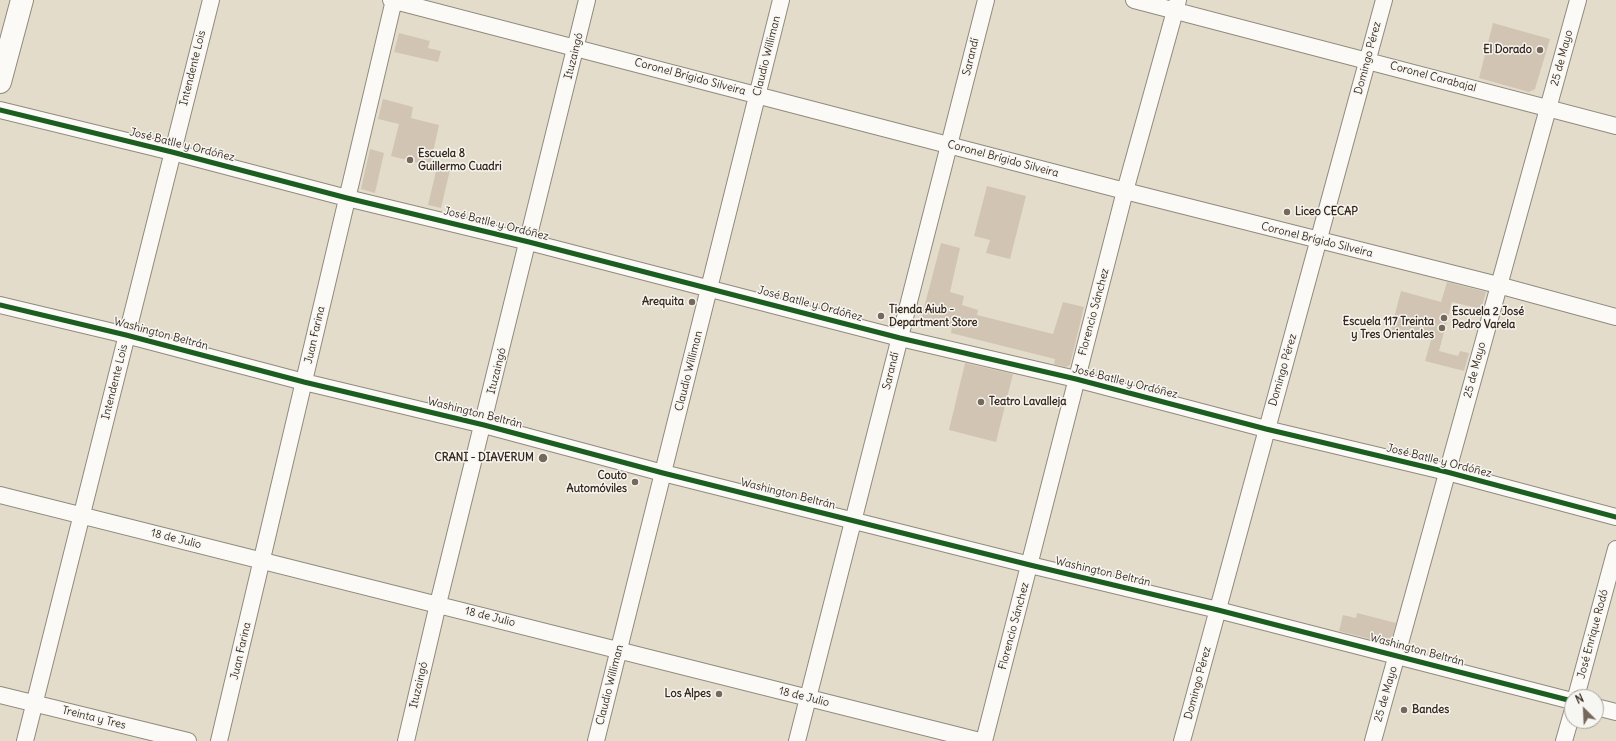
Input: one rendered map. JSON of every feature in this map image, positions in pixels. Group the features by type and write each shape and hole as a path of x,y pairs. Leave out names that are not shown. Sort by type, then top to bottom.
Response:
{"highway":[{"path":"0,82 22,0"}],"street":[{"name":"Intendente Lois","path":"25,741 211,0"},
{"name":"Coronel Brígido Silveira","path":"393,0 1125,191 1498,285 1616,317"},
{"name":"Juan Farina","path":"219,741 393,0"},
{"name":"Ituzaingó","path":"406,741 438,604 484,425 588,0"},
{"name":"Claudio Williman","path":"596,741 781,0"},
{"name":"Sarandí","path":"797,741 986,0"},
{"name":"Coronel Carabajal","path":"1134,0 1176,5 1368,60 1616,126"},
{"name":"Domingo Pérez","path":"1182,741 1384,0"},
{"name":"25 de Mayo","path":"1373,741 1578,0"},
{"name":"Florencio Sánchez","path":"984,741 1125,191 1176,5"},
{"name":"José Batlle y Ordóñez","path":"0,110 172,152 347,198 529,242 900,338 1076,379 1266,429 1447,472 1616,517"},
{"name":"Washington Beltrán","path":"0,305 126,335 304,382 484,425 663,473 1030,565 1218,610 1564,699"},
{"name":"18 de Julio","path":"0,495 980,741"},
{"name":"José Enrique Rodó","path":"1578,689 1616,549"},
{"name":"Treinta y Tres","path":"0,694 188,741"},
{"path":"1604,709 1616,712"},
{"path":"1564,741 1567,729"}],"building":[{"path":"1493,23 1550,39 1535,89 1529,92 1479,78"},
{"path":"399,33 430,41 428,48 441,51 438,62 394,52"},
{"path":"383,99 413,107 411,118 439,125 430,166 391,156 399,124 378,119"},
{"path":"370,149 384,153 375,193 361,189"},
{"path":"437,167 450,170 441,208 428,205"},
{"path":"987,186 1026,196 1010,259 986,253 990,240 974,236"},
{"path":"941,243 960,248 950,292 964,296 962,305 978,310 977,315 1053,334 1063,302 1084,307 1070,365 1066,367 1054,364 1055,359 951,333 952,327 921,319"},
{"path":"1447,282 1486,292 1481,309 1452,302 1439,351 1458,356 1460,351 1469,353 1464,371 1425,361 1431,340 1391,330 1401,291 1441,302"},
{"name":"Teatro Lavalleja","path":"965,363 1013,374 996,442 949,430"},
{"path":"1357,613 1396,623 1390,644 1339,631 1343,615 1356,618"}],"cycle path":[{"path":"0,110 172,152 347,198 529,242 900,338 1076,379 1266,429 1447,472 1616,517"},
{"path":"0,305 126,335 304,382 484,425 663,473 1030,565 1218,610 1564,699"}],"place":[{"name":"El Dorado","path":"1540,50"},
{"name":"Escuela 8 Guillermo Cuadri","path":"410,160"},
{"name":"Liceo CECAP","path":"1287,212"},
{"name":"Arequita","path":"692,302"},
{"name":"Tienda Aiub - Department Store","path":"881,316"},
{"name":"Escuela 2 José Pedro Varela","path":"1444,318"},
{"name":"Escuela 117 Treinta y Tres Orientales","path":"1442,328"},
{"name":"Teatro Lavalleja","path":"981,402"},
{"name":"CRANI - DIAVERUM","path":"543,458"},
{"name":"Couto Automóviles","path":"635,482"},
{"name":"Los Alpes","path":"719,694"},
{"name":"Bandes","path":"1404,710"}]}
